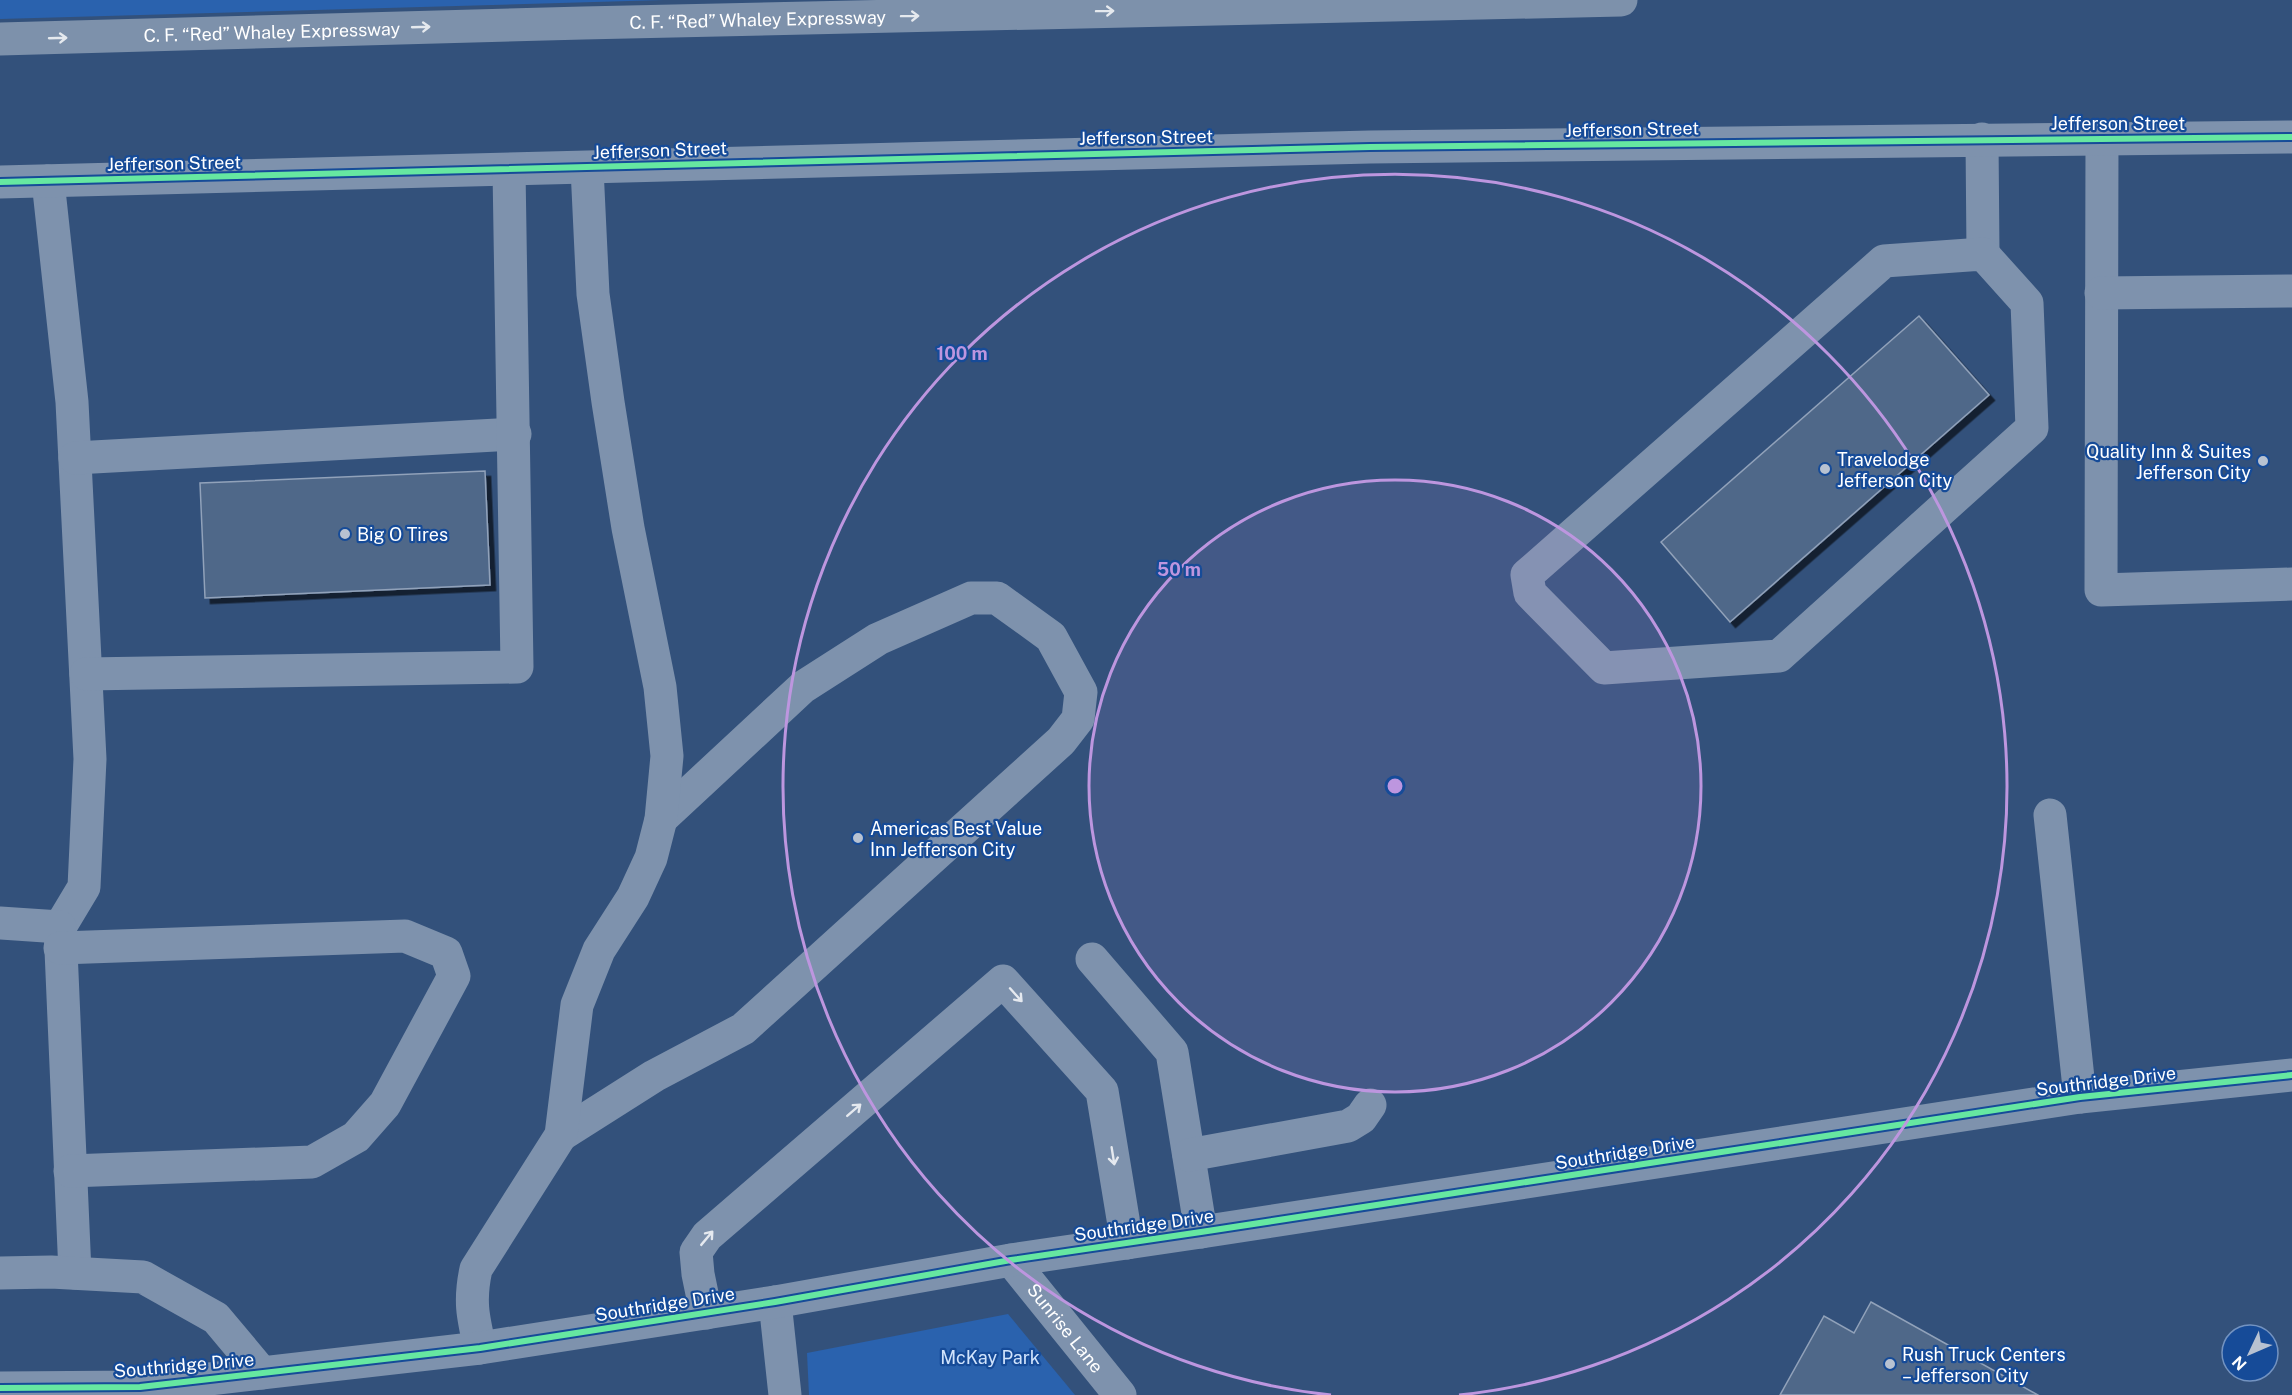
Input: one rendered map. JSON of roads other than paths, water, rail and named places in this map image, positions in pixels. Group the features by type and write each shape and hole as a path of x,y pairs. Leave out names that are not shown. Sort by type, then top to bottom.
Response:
{"highway":[{"name":"C. F. “Red” Whaley Expressway","path":"0,39 607,22 1621,0"}],"street":[{"name":"Jefferson Street","path":"0,182 1370,147 2292,137"},
{"path":"2102,138 2101,590 2292,584"},
{"path":"1982,140 1983,254 2027,303 2032,428 1779,656 1604,668 1530,592 1527,575 1884,261 1983,254"},
{"path":"561,1135 577,1005 598,950 633,897 651,858 662,819 667,756 660,687 628,528 593,294 587,168"},
{"path":"86,674 517,667 509,170"},
{"path":"48,181 72,402 90,759 84,887 60,937 75,1273"},
{"path":"2101,293 2292,291"},
{"path":"75,458 515,434"},
{"path":"480,1348 472,1313 471,1292 476,1269 561,1135 654,1076 743,1029 1061,741 1078,719 1081,692 1051,637 998,598 971,598 878,639 803,687 662,819"},
{"path":"2050,815 2080,1097"},
{"path":"0,923 60,937 405,936 446,953 454,976 385,1104 356,1137 312,1162 70,1171"},
{"path":"1092,958 1172,1052 1201,1233"},
{"path":"706,1313 696,1252 707,1236 1003,981 1102,1091 1127,1244"},
{"name":"Southridge Drive","path":"0,1388 140,1387 480,1348 775,1302 1011,1260 1201,1233 2080,1097 2292,1075"},
{"path":"1189,1155 1348,1126 1361,1118 1370,1105"},
{"name":"Sunrise Lane","path":"1011,1260 1120,1395"},
{"path":"0,1273 75,1273 143,1277 216,1318 262,1373"},
{"path":"775,1302 785,1395"}],"place":[{"name":"Quality Inn & Suites Jefferson City","path":"2263,461"},
{"name":"Travelodge Jefferson City","path":"1825,469"},
{"name":"Big O Tires","path":"345,534"},
{"name":"Americas Best Value Inn Jefferson City","path":"858,838"},
{"name":"Rush Truck Centers – Jefferson City","path":"1890,1364"}],"park label":[{"name":"McKay Park","path":"990,1357"}]}
